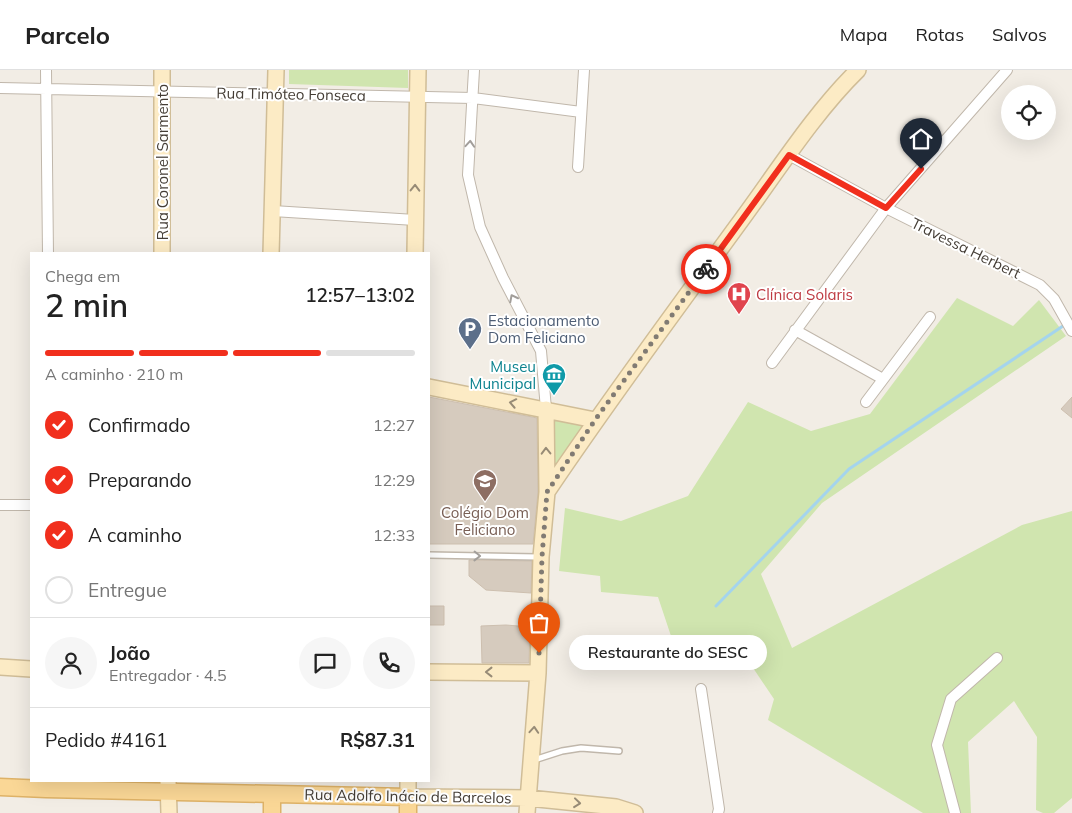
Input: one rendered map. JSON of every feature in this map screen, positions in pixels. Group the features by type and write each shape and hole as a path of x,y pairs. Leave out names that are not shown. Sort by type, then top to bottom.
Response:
{"main road":[{"name":"Rua Coronel Sarmento","path":"162,70 162,252"},
{"path":"271,252 276,70"},
{"path":"415,252 418,70"},
{"path":"547,492 595,420 789,155 829,101 854,73"},
{"path":"430,386 595,420"},
{"path":"528,806 538,672 542,557 547,492 546,410"},
{"path":"0,667 30,668"},
{"path":"430,672 538,672"},
{"path":"168,786 169,813"},
{"name":"Rua Adolfo Inácio de Barcelos","path":"0,787 46,789 168,786 272,788 528,806 616,807 636,813"},
{"path":"272,788 272,813"}],"street":[{"path":"46,70 48,252"},
{"path":"474,70 468,175 480,227 503,278 540,351 546,410"},
{"path":"578,167 584,70"},
{"path":"772,364 886,208 1007,70"},
{"name":"Rua Timóteo Fonseca","path":"0,88 473,98 581,112"},
{"name":"Travessa Herbert","path":"789,155 886,208 1040,285 1054,299 1072,331"},
{"path":"272,212 415,220"},
{"path":"866,402 930,317"},
{"path":"796,330 883,379"},
{"path":"0,505 30,505"},
{"path":"955,813 937,745 951,699 997,658"},
{"path":"701,689 719,809 718,813"}],"lane":[{"path":"430,555 542,557"},
{"path":"531,761 562,751 581,748 620,751"}],"green space":[{"path":"289,70 408,70 408,88 289,84"},
{"path":"957,298 1013,326 1039,300 1066,336 822,503 761,574 792,648 1022,525 1072,511 1072,798 1054,813 1043,813 1036,810 1037,737 1014,701 968,742 971,813 923,813 768,720 774,699 741,650 674,645 658,597 601,592 600,576 559,571 565,508 621,521 688,496 748,402 811,431 870,414"},
{"path":"550,418 586,426 551,479"}],"building":[{"name":"Colégio Dom Feliciano","path":"430,397 537,418 538,492 533,544 430,544"},
{"path":"1072,397 1072,418 1061,409"},
{"path":"469,560 532,561 531,593 486,590 469,576"},
{"path":"430,606 444,606 444,625 430,625"},
{"path":"506,625 530,627 529,663 482,663 481,626"}],"waterway":[{"path":"716,606 849,469 1072,320"}],"way so far":[{"path":"539,653 542,557 547,492 595,420 706,269"}],"place":[{"name":"Clínica Solaris","path":"739,315"},
{"name":"Estacionamento Dom Feliciano","path":"470,350"},
{"name":"Museu Municipal","path":"554,396"},
{"name":"Colégio Dom Feliciano","path":"485,502"},
{"name":"Restaurante do SESC","path":"539,653"}],"route":[{"path":"706,269 789,155 886,208 921,169"}]}
